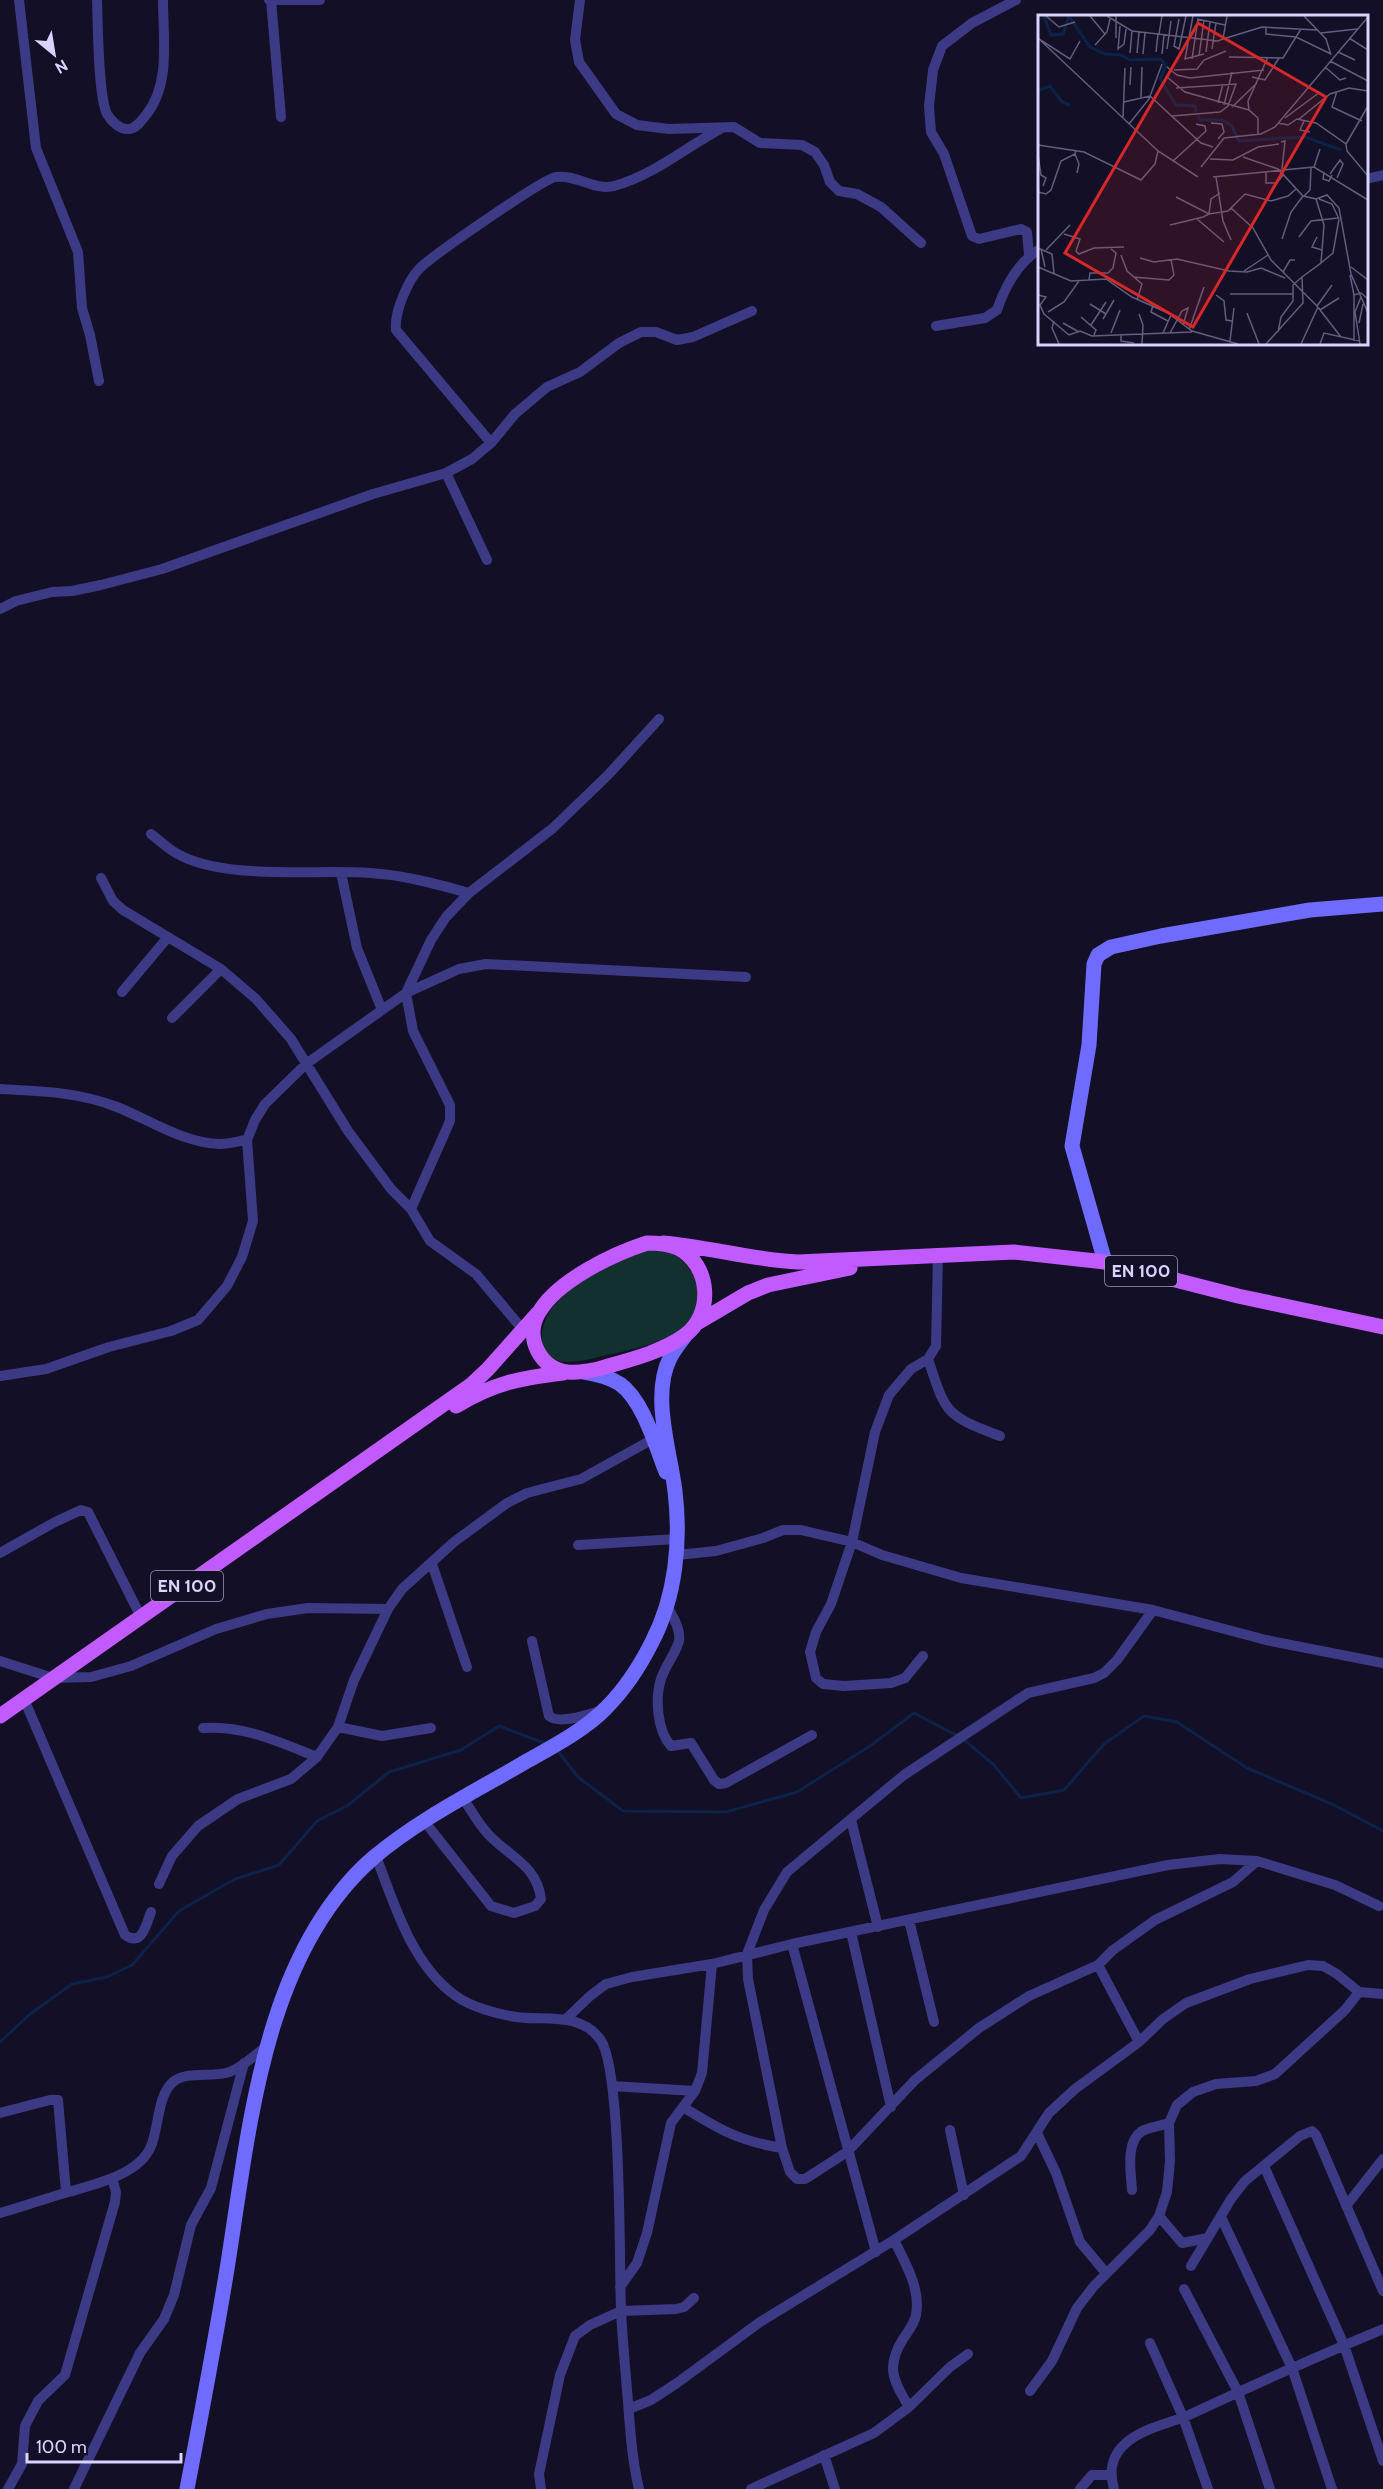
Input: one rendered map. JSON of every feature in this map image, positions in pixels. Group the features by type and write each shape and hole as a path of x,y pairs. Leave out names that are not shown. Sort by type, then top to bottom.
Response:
{"main road":[{"name":"EN 100","path":"0,1716 471,1385 562,1288 608,1259 647,1243 704,1247 774,1261 825,1262 1014,1252 1105,1262 1238,1296 1383,1327"},
{"name":"EN 100","path":"663,1243 679,1249 692,1259 701,1273 706,1290 704,1307 697,1323"},
{"name":"EN 100","path":"373,1454 491,1387 517,1379 616,1364 660,1348 685,1335 697,1323 748,1293 768,1285 894,1258"},
{"path":"538,1313 533,1331 536,1349 544,1360 555,1368 574,1372"}],"street":[{"path":"20,0 36,148 78,252 82,308 90,334 99,381"},
{"path":"97,0 103,97 108,114 120,127 128,129 138,124 156,102 162,80 163,0"},
{"path":"281,117 270,0 320,0"},
{"path":"580,0 575,40 579,62 616,114 637,125 669,129 734,127 760,143 802,145 815,152 824,165 830,182 839,192 857,194 881,207 921,243"},
{"path":"1016,0 972,22 942,46 933,70 928,118 931,132 944,154 957,188 972,236 979,239 1021,229 1027,232 1029,255"},
{"path":"491,442 396,330 397,309 419,268 530,189 555,177 572,178 597,186 612,186 638,177 676,158 722,128"},
{"path":"1368,179 1383,175"},
{"path":"936,326 985,318 997,310 1001,297 1012,279 1029,255 1038,250"},
{"path":"0,609 16,601 52,592 72,591 101,585 162,569 373,494 446,473 472,459 491,442 515,414 547,387 580,372 626,339 641,332 656,332 677,340 693,337 752,311"},
{"path":"446,473 486,560"},
{"path":"411,1209 450,1121 450,1105 413,1030 406,993 431,940 446,917 468,893 553,828 608,775 659,718"},
{"path":"151,834 178,854 207,864 250,871 370,873 430,882 468,893"},
{"path":"341,873 357,948 382,1010"},
{"path":"101,878 113,901 123,910 221,969 256,999 291,1039 348,1131 391,1189 411,1209 430,1241 476,1274 524,1331"},
{"path":"1105,1262 1072,1146 1089,1045 1094,964 1098,955 1111,947 1161,936 1310,910 1383,904"},
{"path":"122,992 168,937"},
{"path":"0,1376 46,1369 109,1347 171,1331 198,1320 227,1286 242,1257 253,1221 248,1171 248,1140 255,1120 265,1104 306,1064 406,993 459,969 486,964 746,977"},
{"path":"172,1018 221,969"},
{"path":"0,1089 57,1092 88,1098 117,1107 189,1138 220,1144 248,1140"},
{"path":"923,1656 905,1678 891,1683 844,1686 824,1684 816,1678 810,1652 816,1632 831,1604 852,1542 874,1432 889,1395 911,1369 928,1359 936,1346 939,1255"},
{"path":"187,2489 249,2134 278,2006 301,1952 329,1907 354,1876 376,1856 463,1798 554,1746 604,1710 633,1676 653,1641 667,1606 677,1555 675,1494 660,1399 662,1381 669,1359 685,1335"},
{"path":"928,1359 946,1408 961,1421 1000,1436"},
{"path":"574,1372 604,1376 621,1385 633,1398 653,1439 675,1494"},
{"path":"159,1884 172,1856 198,1826 238,1799 291,1779 317,1757 338,1727 354,1680 388,1609 402,1589 454,1542 507,1503 527,1493 581,1479 653,1439"},
{"path":"0,1553 81,1510 88,1512 141,1617"},
{"path":"677,1555 716,1551 783,1530 801,1530 852,1542 882,1555 961,1578 1153,1610 1266,1640 1383,1664"},
{"path":"578,1545 677,1539"},
{"path":"432,1564 467,1667"},
{"path":"667,1606 678,1630 679,1642 660,1679 657,1701 667,1742 671,1746 691,1743 714,1780 719,1784 726,1783 812,1735"},
{"path":"0,1662 53,1678 91,1677 131,1665 216,1629 267,1614 308,1608 388,1609"},
{"path":"1153,1610 1118,1660 1104,1673 1094,1678 1028,1693 904,1775 787,1872 764,1910 747,1954 748,1978 782,2148 790,2172 797,2179 805,2179 847,2152 915,2080 979,2028 1029,1996 1098,1965 1113,1950 1155,1920 1233,1882 1257,1861"},
{"path":"532,1641 549,1716 560,1720 604,1710"},
{"path":"24,1699 125,1935 131,1939 142,1936 151,1912"},
{"path":"203,1728 220,1727 246,1731 265,1736 317,1757"},
{"path":"338,1727 382,1736 431,1728"},
{"path":"425,1822 491,1906 514,1913 535,1906 541,1899 539,1885 516,1857 486,1832 463,1798"},
{"path":"851,1820 878,1927"},
{"path":"376,1856 393,1902 416,1949 437,1979 457,1997 479,2007 515,2017 566,2019 589,2026 602,2041 612,2086 621,2311 631,2451 639,2489"},
{"path":"566,2019 606,1984 632,1977 712,1964 792,1944 1168,1864 1220,1859 1257,1861 1335,1885 1379,1906"},
{"path":"909,1920 934,2022"},
{"path":"851,1932 891,2107"},
{"path":"792,1944 876,2252"},
{"path":"620,2287 637,2263 650,2224 671,2123 695,2091 702,2073 712,1964"},
{"path":"1098,1965 1139,2042"},
{"path":"629,2409 651,2400 677,2384 760,2322 876,2252 1021,2156 1049,2113 1075,2089 1139,2042 1163,2019 1185,2003 1250,1979 1308,1965 1323,1966 1359,1992 1383,1994"},
{"path":"1030,2391 1052,2361 1077,2308 1106,2273 1150,2230 1158,2216 1167,2192 1170,2124 1177,2105 1193,2092 1216,2084 1256,2081 1275,2074 1345,2010 1359,1992"},
{"path":"0,2213 112,2178 147,2156 165,2094 174,2082 185,2075 200,2077 228,2073 268,2045"},
{"path":"74,2489 140,2353 164,2319 174,2295 191,2225 212,2188 244,2063"},
{"path":"612,2086 695,2091"},
{"path":"0,2113 58,2100 66,2192"},
{"path":"683,2106 724,2133 756,2144 782,2148"},
{"path":"1132,2190 1130,2157 1134,2140 1146,2129 1170,2124"},
{"path":"950,2130 964,2195"},
{"path":"1191,2266 1245,2181 1300,2136 1312,2131 1316,2135 1383,2291"},
{"path":"1037,2133 1056,2173 1080,2242 1106,2273"},
{"path":"1346,2206 1383,2159"},
{"path":"1264,2166 1344,2345 1383,2461"},
{"path":"8,2489 22,2464 25,2426 38,2401 64,2375 115,2202 116,2193 112,2178"},
{"path":"1158,2216 1182,2242 1208,2238"},
{"path":"1221,2217 1292,2368 1332,2489"},
{"path":"894,2240 914,2280 916,2294 916,2313 913,2325 895,2353 892,2367 893,2381 909,2407"},
{"path":"1184,2289 1238,2392 1270,2489"},
{"path":"541,2489 539,2474 558,2386 574,2336 590,2325 621,2311 676,2309 684,2307 694,2298"},
{"path":"1114,2489 1110,2475 1112,2462 1125,2445 1137,2435 1383,2329"},
{"path":"1150,2343 1183,2417 1208,2489"},
{"path":"751,2489 874,2433 909,2407 950,2367 968,2354"},
{"path":"824,2455 835,2489"},
{"path":"1080,2489 1092,2475 1110,2475"}],"green space":[{"path":"650,1250 673,1254 691,1271 695,1281 697,1303 688,1322 680,1330 664,1339 626,1351 572,1362 556,1360 549,1355 544,1349 542,1332 553,1307 572,1289 597,1272 625,1258"}],"waterway":[{"path":"557,1750 578,1777 623,1811 726,1812 797,1792 870,1746 914,1713 958,1736"},
{"path":"964,1740 993,1764 1021,1798 1064,1790 1104,1744 1144,1716 1177,1722 1247,1768 1334,1805 1383,1831"},
{"path":"0,2042 29,2015 72,1984 107,1977 132,1965 179,1911 235,1879 279,1865 317,1821 347,1806 389,1772 461,1750 499,1726 547,1744"}]}
